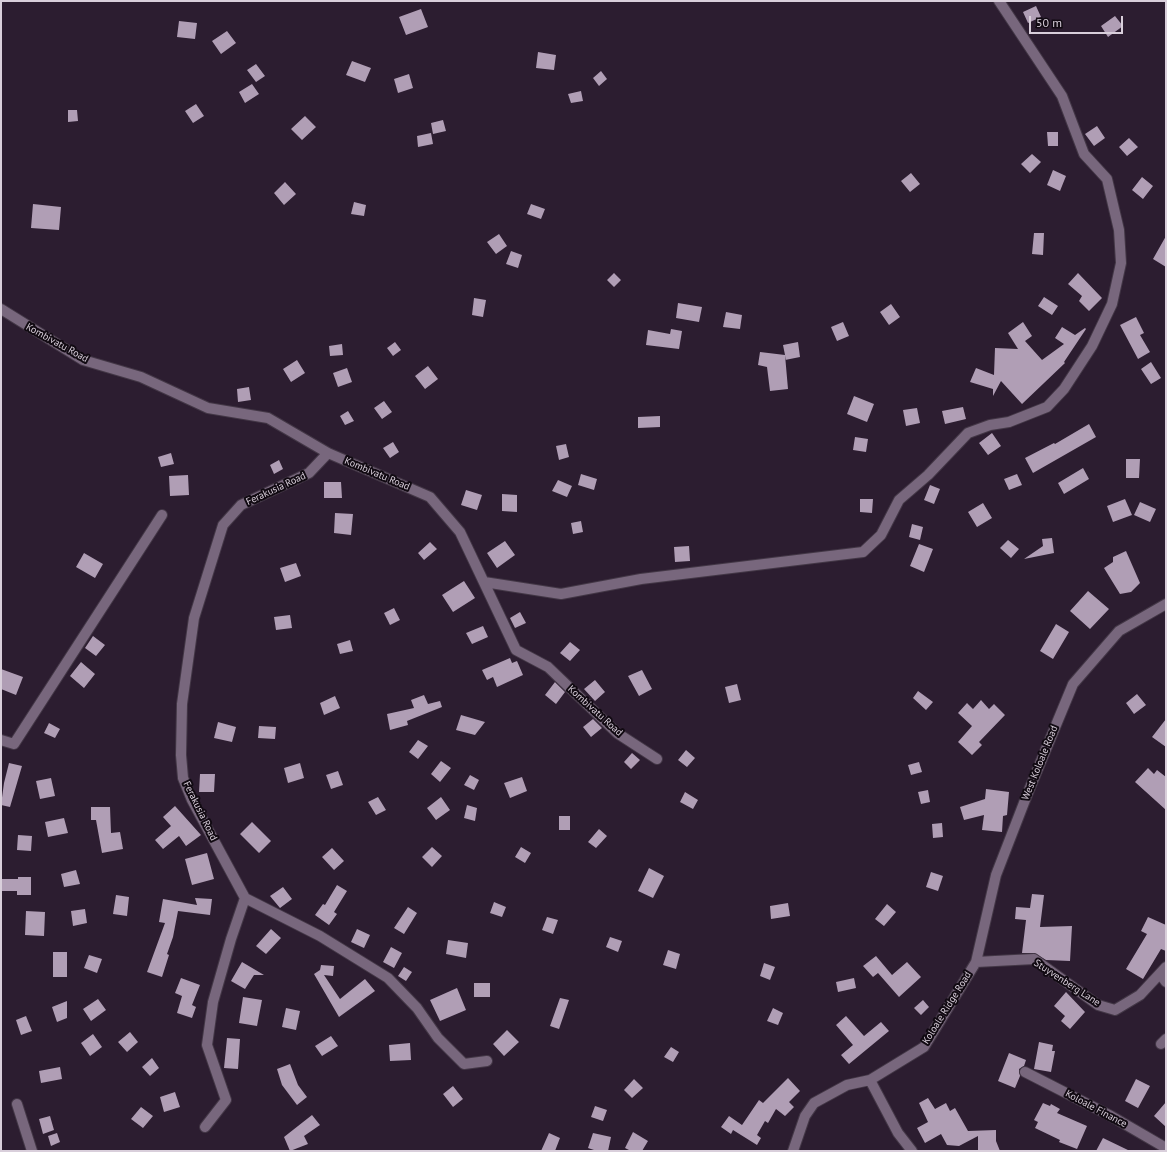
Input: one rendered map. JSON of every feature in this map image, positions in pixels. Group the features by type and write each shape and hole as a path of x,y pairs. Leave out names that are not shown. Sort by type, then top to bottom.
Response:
{"street":[{"path":"484,582 561,594 641,579 863,552 881,535 899,500 928,474 968,433 990,425 1009,422 1047,407 1064,389 1092,346 1112,304 1121,263 1119,230 1107,179 1084,154 1062,96 999,1"},
{"name":"Kombivatu Road","path":"1,309 83,360 141,377 208,408 268,418 328,453 430,497 460,532 516,650 548,667 617,734 657,759"},
{"name":"Ferakusia Road","path":"245,898 192,800 184,778 181,756 182,704 194,618 223,526 241,505 309,473 328,453"},
{"path":"1,740 14,744 162,515"},
{"name":"West Koloale Road","path":"976,962 996,874 1073,684 1119,631 1166,604"},
{"path":"205,1126 226,1100 207,1045 213,1002 231,939 245,898 320,936 388,978 417,1008 438,1038 464,1064 487,1061"},
{"name":"Stuyvenberg Lane","path":"976,962 1034,959 1098,1005 1115,1010 1140,995 1164,974"},
{"name":"Koloale Ridge Road","path":"793,1151 805,1116 814,1103 846,1085 870,1080 924,1047 976,962"},
{"name":"Koloale Finance","path":"1025,1072 1111,1116 1166,1148"},
{"path":"870,1080 898,1133 912,1151"},
{"path":"16,1104 32,1151"}],"building":[{"path":"1036,6 1041,17 1028,23 1023,12"},
{"path":"421,9 428,27 406,35 399,17"},
{"path":"1115,16 1123,26 1108,37 1101,26"},
{"path":"179,21 197,23 195,39 177,37"},
{"path":"227,31 236,43 221,54 212,41"},
{"path":"538,52 556,55 554,70 536,68"},
{"path":"352,61 371,68 365,82 346,75"},
{"path":"256,64 265,76 256,82 247,70"},
{"path":"601,71 607,79 599,86 593,78"},
{"path":"409,74 413,88 398,93 394,79"},
{"path":"252,84 259,94 245,103 239,92"},
{"path":"581,91 583,101 571,103 568,94"},
{"path":"196,104 204,116 193,123 185,111"},
{"path":"68,110 77,110 78,121 68,122"},
{"path":"305,116 316,127 302,140 291,129"},
{"path":"443,120 446,131 433,134 431,123"},
{"path":"1097,126 1105,138 1094,146 1085,134"},
{"path":"1047,132 1058,132 1058,146 1048,146"},
{"path":"431,133 433,144 418,147 417,136"},
{"path":"1129,138 1138,147 1127,156 1119,147"},
{"path":"1032,154 1041,162 1030,173 1021,164"},
{"path":"1053,170 1066,176 1060,191 1047,185"},
{"path":"911,173 920,184 910,192 901,181"},
{"path":"1142,177 1153,186 1143,199 1132,190"},
{"path":"285,182 296,194 284,205 274,193"},
{"path":"354,202 366,205 364,216 351,214"},
{"path":"33,204 61,207 59,230 31,228"},
{"path":"531,204 545,209 541,219 527,214"},
{"path":"1034,233 1044,233 1043,255 1032,254"},
{"path":"499,234 507,246 496,254 487,242"},
{"path":"1166,236 1166,267 1153,259"},
{"path":"511,251 522,255 518,268 506,264"},
{"path":"614,273 621,280 614,287 607,280"},
{"path":"1078,273 1102,298 1089,311 1079,301 1082,296 1068,284"},
{"path":"1044,297 1058,306 1052,315 1038,306"},
{"path":"474,298 486,300 483,317 472,315"},
{"path":"678,303 702,307 699,322 676,318"},
{"path":"891,304 900,317 889,325 880,312"},
{"path":"726,312 742,315 740,329 723,327"},
{"path":"1136,317 1144,333 1140,335 1150,352 1138,359 1120,325"},
{"path":"843,322 849,336 837,341 831,327"},
{"path":"1023,322 1032,336 1025,341 1042,360 1064,344 1055,338 1062,327 1075,335 1085,328 1086,329 1064,362 1065,363 1022,404 1001,381 993,396 993,389 970,382 976,368 994,375 995,348 1018,349 1008,333"},
{"path":"671,329 682,331 679,349 646,345 648,330 670,334"},
{"path":"395,342 401,350 393,356 387,348"},
{"path":"798,342 800,357 785,360 788,389 770,391 767,367 758,365 760,352 785,355 783,345"},
{"path":"342,344 343,355 330,356 329,346"},
{"path":"297,360 305,373 291,382 283,369"},
{"path":"1151,362 1161,378 1151,384 1141,369"},
{"path":"428,366 438,379 425,389 415,376"},
{"path":"347,368 352,382 338,387 333,373"},
{"path":"249,387 251,400 238,402 237,389"},
{"path":"854,396 874,404 867,422 847,414"},
{"path":"384,401 392,412 382,419 374,408"},
{"path":"963,407 966,419 945,424 942,411"},
{"path":"917,408 920,423 906,426 903,410"},
{"path":"348,411 354,421 345,425 340,416"},
{"path":"660,416 660,427 638,428 638,417"},
{"path":"1089,424 1096,437 1033,473 1025,458 1054,443 1055,444"},
{"path":"992,433 1001,446 988,455 979,443"},
{"path":"855,437 868,439 866,452 853,450"},
{"path":"393,442 399,452 390,458 383,448"},
{"path":"566,444 569,457 559,460 556,446"},
{"path":"171,453 174,464 161,467 158,457"},
{"path":"1126,459 1140,459 1139,478 1126,478"},
{"path":"279,460 283,469 274,474 270,465"},
{"path":"1083,468 1089,479 1064,494 1058,483"},
{"path":"581,474 597,479 594,490 578,485"},
{"path":"1017,474 1022,485 1009,490 1004,479"},
{"path":"188,475 189,495 170,496 169,476"},
{"path":"558,480 572,486 567,497 552,491"},
{"path":"324,482 341,482 342,498 324,498"},
{"path":"930,485 940,489 934,504 924,500"},
{"path":"466,490 482,495 477,510 461,505"},
{"path":"502,494 517,495 517,512 502,511"},
{"path":"860,499 873,499 872,513 860,512"},
{"path":"1125,499 1132,515 1113,522 1107,506"},
{"path":"1140,502 1156,509 1150,522 1134,515"},
{"path":"983,503 992,518 977,527 968,512"},
{"path":"335,513 353,514 351,535 334,533"},
{"path":"581,521 583,532 573,534 571,523"},
{"path":"912,524 923,527 920,540 909,537"},
{"path":"1052,538 1054,553 1024,559 1043,546 1042,539"},
{"path":"1008,540 1019,549 1011,558 1000,548"},
{"path":"505,541 515,555 497,568 487,553"},
{"path":"430,542 437,549 424,560 418,553"},
{"path":"919,544 933,549 924,572 910,566"},
{"path":"689,546 690,561 675,562 674,547"},
{"path":"1126,551 1140,583 1131,592 1120,594 1104,568 1113,562 1113,557"},
{"path":"84,553 103,564 95,578 76,567"},
{"path":"296,563 301,576 285,582 280,568"},
{"path":"464,581 475,598 453,612 442,595"},
{"path":"1088,591 1109,609 1090,629 1070,611"},
{"path":"394,608 400,620 390,625 384,613"},
{"path":"520,612 526,623 515,628 510,618"},
{"path":"290,615 292,628 276,630 274,617"},
{"path":"1056,624 1069,632 1053,659 1040,651"},
{"path":"483,626 488,637 472,644 466,633"},
{"path":"93,636 105,645 96,656 85,648"},
{"path":"350,640 353,651 340,654 337,644"},
{"path":"570,642 580,650 570,661 560,653"},
{"path":"510,658 512,663 517,661 523,675 497,687 493,677 487,680 482,670"},
{"path":"81,662 95,674 84,688 70,676"},
{"path":"1,669 23,677 16,695 1,689"},
{"path":"642,670 652,689 639,696 628,676"},
{"path":"595,680 605,692 595,701 584,689"},
{"path":"555,682 565,692 556,704 545,695"},
{"path":"737,684 741,700 729,703 725,687"},
{"path":"918,691 933,702 926,710 913,698"},
{"path":"1137,694 1146,705 1134,714 1126,703"},
{"path":"424,695 428,704 440,701 442,707 407,721 408,725 390,730 387,714 414,708 411,700"},
{"path":"335,696 340,708 324,715 320,703"},
{"path":"981,700 989,709 994,704 1005,715 979,742 982,745 972,755 958,742 972,726 958,713 967,703 973,709"},
{"path":"461,715 485,722 475,735 456,730"},
{"path":"593,719 602,728 591,737 583,727"},
{"path":"1166,719 1166,747 1152,737"},
{"path":"218,722 236,727 232,742 214,738"},
{"path":"49,723 60,729 55,738 44,733"},
{"path":"259,726 276,727 275,739 258,738"},
{"path":"418,740 428,746 418,759 409,752"},
{"path":"686,750 695,758 687,767 678,760"},
{"path":"632,753 640,760 631,769 624,762"},
{"path":"441,761 451,768 440,782 431,774"},
{"path":"919,762 922,772 911,775 908,765"},
{"path":"9,763 22,766 10,807 1,805"},
{"path":"300,763 304,778 288,783 284,768"},
{"path":"1148,768 1154,774 1157,770 1166,777 1166,810 1135,782"},
{"path":"338,771 343,785 331,789 326,775"},
{"path":"200,774 215,774 214,792 199,792"},
{"path":"470,775 479,780 474,790 464,785"},
{"path":"522,777 527,791 510,798 504,783"},
{"path":"51,778 55,796 40,799 36,781"},
{"path":"986,789 1009,792 1007,815 1003,816 1002,832 982,830 984,815 964,820 960,807 985,799"},
{"path":"928,790 930,802 921,804 918,792"},
{"path":"685,792 698,800 693,809 680,802"},
{"path":"378,797 386,810 376,815 368,802"},
{"path":"441,797 450,810 436,820 427,808"},
{"path":"467,805 477,808 475,821 464,818"},
{"path":"175,806 201,835 186,846 179,836 163,849 155,840 171,826 163,817"},
{"path":"91,807 110,807 111,833 120,832 123,849 102,853 96,820 91,820"},
{"path":"559,816 570,816 570,830 559,830"},
{"path":"64,818 68,833 48,837 45,822"},
{"path":"252,822 271,841 259,853 240,834"},
{"path":"942,823 943,837 933,838 932,824"},
{"path":"599,829 607,836 596,848 588,842"},
{"path":"18,835 32,836 31,851 17,850"},
{"path":"432,847 442,856 432,867 422,857"},
{"path":"521,847 531,853 525,863 515,857"},
{"path":"332,848 344,861 334,870 322,857"},
{"path":"207,853 214,879 192,885 185,859"},
{"path":"649,868 664,876 653,898 638,891"},
{"path":"76,870 80,884 64,887 61,874"},
{"path":"931,872 943,876 938,891 926,887"},
{"path":"18,877 31,877 31,895 17,895 17,891 1,891 1,879 18,879"},
{"path":"337,885 347,891 334,912 337,914 329,925 315,915 323,904 325,905"},
{"path":"283,887 292,899 280,908 270,896"},
{"path":"1032,894 1044,895 1040,927 1072,926 1070,961 1046,960 1034,953 1022,953 1026,920 1015,919 1016,907 1030,908"},
{"path":"116,895 129,897 127,916 113,914"},
{"path":"195,898 212,899 210,915 178,911 173,937 167,954 169,955 162,977 147,972 165,923 159,922 163,899 197,905"},
{"path":"494,902 506,907 502,917 490,913"},
{"path":"788,903 790,916 771,919 770,906"},
{"path":"887,904 896,912 884,926 875,919"},
{"path":"408,907 417,913 404,934 394,928"},
{"path":"85,909 87,923 73,926 71,911"},
{"path":"26,911 45,912 44,936 25,935"},
{"path":"547,917 558,920 553,934 542,930"},
{"path":"1148,917 1166,925 1166,951 1161,949 1143,979 1126,969 1147,934 1141,931"},
{"path":"271,929 281,938 266,954 256,946"},
{"path":"357,929 370,935 364,948 351,942"},
{"path":"610,937 622,941 618,952 606,947"},
{"path":"448,940 468,943 466,958 446,954"},
{"path":"391,947 402,953 394,968 383,962"},
{"path":"668,950 680,954 676,969 663,965"},
{"path":"53,952 67,952 67,977 53,977"},
{"path":"89,955 102,959 97,973 84,968"},
{"path":"876,956 892,975 907,962 921,977 899,997 878,973 873,977 863,966"},
{"path":"242,962 264,975 254,975 245,989 231,981"},
{"path":"764,963 775,967 770,980 760,976"},
{"path":"321,965 334,966 333,976 324,975 340,999 365,979 375,991 339,1017 314,974 320,970"},
{"path":"404,967 412,972 406,981 398,976"},
{"path":"181,978 200,985 192,1005 196,1007 192,1018 177,1013 182,996 175,993"},
{"path":"854,978 856,988 838,992 836,982"},
{"path":"474,983 490,983 490,997 474,997"},
{"path":"457,988 466,1010 440,1021 430,1000"},
{"path":"1066,992 1085,1012 1070,1029 1061,1021 1065,1016 1054,1006"},
{"path":"243,997 262,1000 257,1026 239,1023"},
{"path":"560,998 569,1000 559,1029 550,1026"},
{"path":"98,999 106,1010 91,1021 83,1009"},
{"path":"923,1000 929,1007 921,1015 914,1008"},
{"path":"67,1001 67,1018 57,1022 52,1007"},
{"path":"286,1008 300,1011 296,1030 282,1027"},
{"path":"773,1008 783,1013 778,1025 767,1021"},
{"path":"26,1016 32,1031 21,1035 16,1020"},
{"path":"846,1016 864,1036 881,1022 889,1031 849,1064 841,1055 853,1045 836,1025"},
{"path":"507,1030 519,1042 504,1056 493,1044"},
{"path":"130,1032 138,1042 127,1052 118,1042"},
{"path":"93,1034 102,1047 90,1056 81,1043"},
{"path":"331,1036 338,1046 322,1056 315,1046"},
{"path":"227,1038 240,1039 238,1069 224,1068"},
{"path":"1039,1042 1053,1045 1052,1051 1055,1051 1051,1072 1034,1069"},
{"path":"410,1043 411,1060 390,1061 389,1045"},
{"path":"671,1047 679,1052 673,1062 664,1057"},
{"path":"1009,1053 1026,1060 1024,1066 1019,1069 1020,1076 1015,1088 998,1081"},
{"path":"152,1058 159,1068 150,1076 142,1067"},
{"path":"290,1064 298,1085 307,1097 297,1105 282,1085 277,1069"},
{"path":"60,1067 62,1079 41,1083 39,1071"},
{"path":"788,1078 800,1091 789,1102 794,1107 785,1116 776,1109 768,1123 765,1121 757,1135 761,1138 757,1145 733,1130 731,1134 721,1127 729,1116 742,1125 759,1100 763,1103"},
{"path":"634,1079 643,1088 632,1098 624,1090"},
{"path":"1136,1079 1150,1086 1138,1108 1125,1101"},
{"path":"453,1086 463,1099 453,1107 443,1094"},
{"path":"175,1092 180,1107 164,1112 160,1097"},
{"path":"928,1098 935,1109 946,1103 950,1111 955,1108 968,1131 996,1130 996,1141 1000,1151 978,1151 978,1136 959,1146 947,1145 941,1134 925,1143 917,1128 928,1122 919,1103"},
{"path":"1166,1102 1166,1127 1154,1116"},
{"path":"1043,1103 1050,1106 1051,1104 1060,1109 1057,1113 1087,1126 1077,1149 1059,1142 1060,1140 1035,1128 1038,1122 1034,1120"},
{"path":"595,1106 607,1110 603,1121 591,1117"},
{"path":"141,1107 153,1116 143,1128 131,1119"},
{"path":"312,1115 320,1125 304,1136 308,1144 290,1151 284,1137"},
{"path":"50,1116 54,1130 43,1134 39,1119"},
{"path":"633,1132 648,1141 642,1151 631,1151 625,1148"},
{"path":"57,1133 60,1142 51,1146 48,1136"},
{"path":"549,1133 560,1138 555,1151 541,1151"},
{"path":"593,1133 611,1137 608,1151 597,1151 588,1148"},
{"path":"1103,1138 1130,1151 1096,1151"}]}
